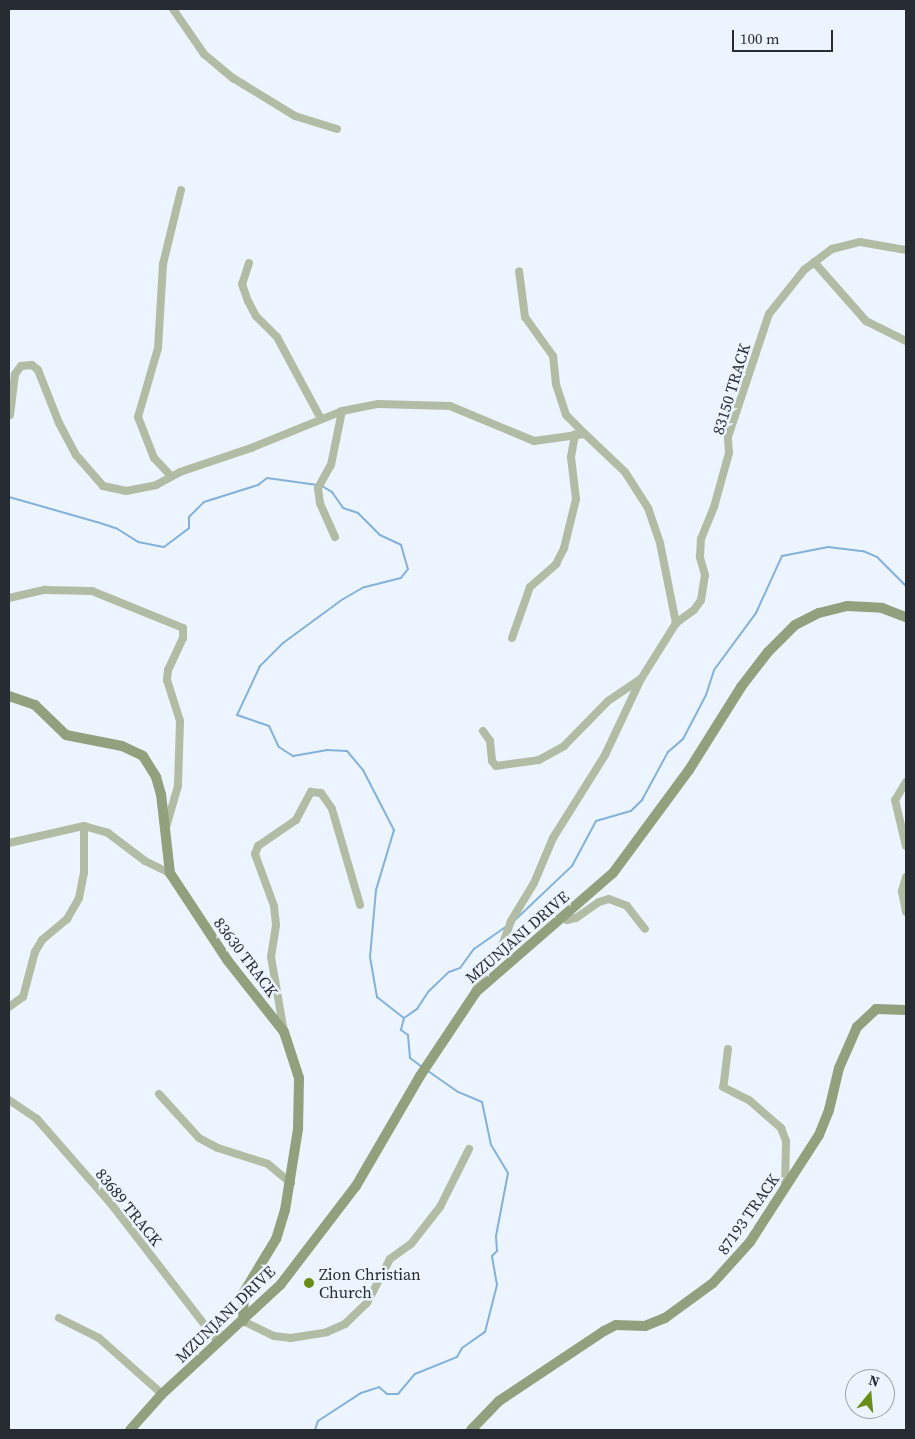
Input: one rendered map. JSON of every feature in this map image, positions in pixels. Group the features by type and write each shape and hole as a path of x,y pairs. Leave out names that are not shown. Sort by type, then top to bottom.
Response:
{"street":[{"path":"173,9 204,54 233,78 295,116 337,129"},
{"path":"171,476 154,458 138,417 158,348 163,264 181,190"},
{"name":"83150 TRACK","path":"476,992 478,980 500,949 510,925 534,883 553,838 605,755 641,679 676,623 694,610 704,590 701,539 714,507 729,453 728,437 769,314 790,285 814,262 851,242 906,250"},
{"path":"814,262 866,321 906,341"},
{"path":"248,263 242,284 248,301 256,316 277,337 321,419"},
{"path":"519,271 525,317 553,356 556,384 566,415 625,472 648,508 656,528 676,623"},
{"path":"10,415 15,374 21,366 32,364 38,370 71,447 104,486 116,490 138,490 171,476 258,446 342,411 385,403 438,404 461,410 534,441 556,440 575,434 584,434"},
{"path":"335,537 320,503 319,485 331,465 342,411"},
{"path":"512,638 530,587 556,564 564,548 576,499 571,457 575,434"},
{"path":"9,598 45,590 92,591 183,628 183,638 168,670 167,680 180,721 178,786 166,829"},
{"name":"MZUNJANI DRIVE","path":"130,1430 162,1394 281,1284 356,1186 420,1076 476,992 613,873 689,770 741,687 768,652 795,625 820,613 847,606 882,608 906,617"},
{"path":"483,731 490,741 492,761 496,766 539,760 564,746 603,706 641,679"},
{"name":"83630 TRACK","path":"9,696 35,705 66,735 86,741 122,746 143,756 156,778 166,829 170,872 228,961 284,1032 296,1065 300,1091 290,1183 276,1239 244,1292 243,1321"},
{"path":"906,782 895,800 906,846"},
{"path":"284,1032 271,957 275,912 254,854 258,846 293,824 311,792 321,793 332,809 360,905"},
{"path":"9,1007 23,997 35,952 42,940 67,919 79,898 84,873 84,826"},
{"path":"9,843 84,826 108,833 145,861 170,872"},
{"path":"906,877 902,891 906,912"},
{"path":"563,917 567,920 576,918 599,902 609,899 627,906 645,929"},
{"name":"87193 TRACK","path":"471,1430 500,1401 604,1331 616,1326 639,1327 654,1323 701,1294 750,1242 824,1125 839,1068 857,1027 876,1010 906,1010"},
{"path":"728,1049 723,1087 749,1100 781,1128 786,1141 785,1188"},
{"path":"159,1094 199,1138 268,1164 290,1183"},
{"name":"83689 TRACK","path":"9,1100 37,1119 112,1205 218,1342"},
{"path":"243,1321 274,1336 291,1338 327,1332 345,1324 367,1303 390,1259 411,1244 440,1207 469,1149"},
{"path":"59,1318 99,1338 162,1394"}],"waterway":[{"path":"9,497 116,528 138,542 164,547 189,528 189,517 204,502 258,485 267,478 318,485"},
{"path":"322,486 332,492 343,508 358,513 380,535 401,545 408,569 401,578 364,587 343,599 283,643 260,666 237,715 269,726 279,747 293,756 327,750 347,751 363,770 394,830 376,890 370,957 377,997 404,1018"},
{"path":"515,920 572,866 596,821 631,811 642,800 668,752 683,739 706,695 714,670 756,613 782,556 828,547 863,551 877,557 906,586"},
{"path":"422,1067 410,1058 408,1035 401,1030 404,1018 417,1009 428,992 449,972 460,968 474,949 505,927"},
{"path":"315,1430 318,1421 361,1393 379,1387 387,1394 398,1394 415,1374 457,1357 462,1348 485,1332 497,1285 492,1256 497,1251 496,1236 508,1173 491,1145 482,1102 458,1092 428,1071"}],"place":[{"name":"Zion Christian Church","path":"309,1283"}]}
